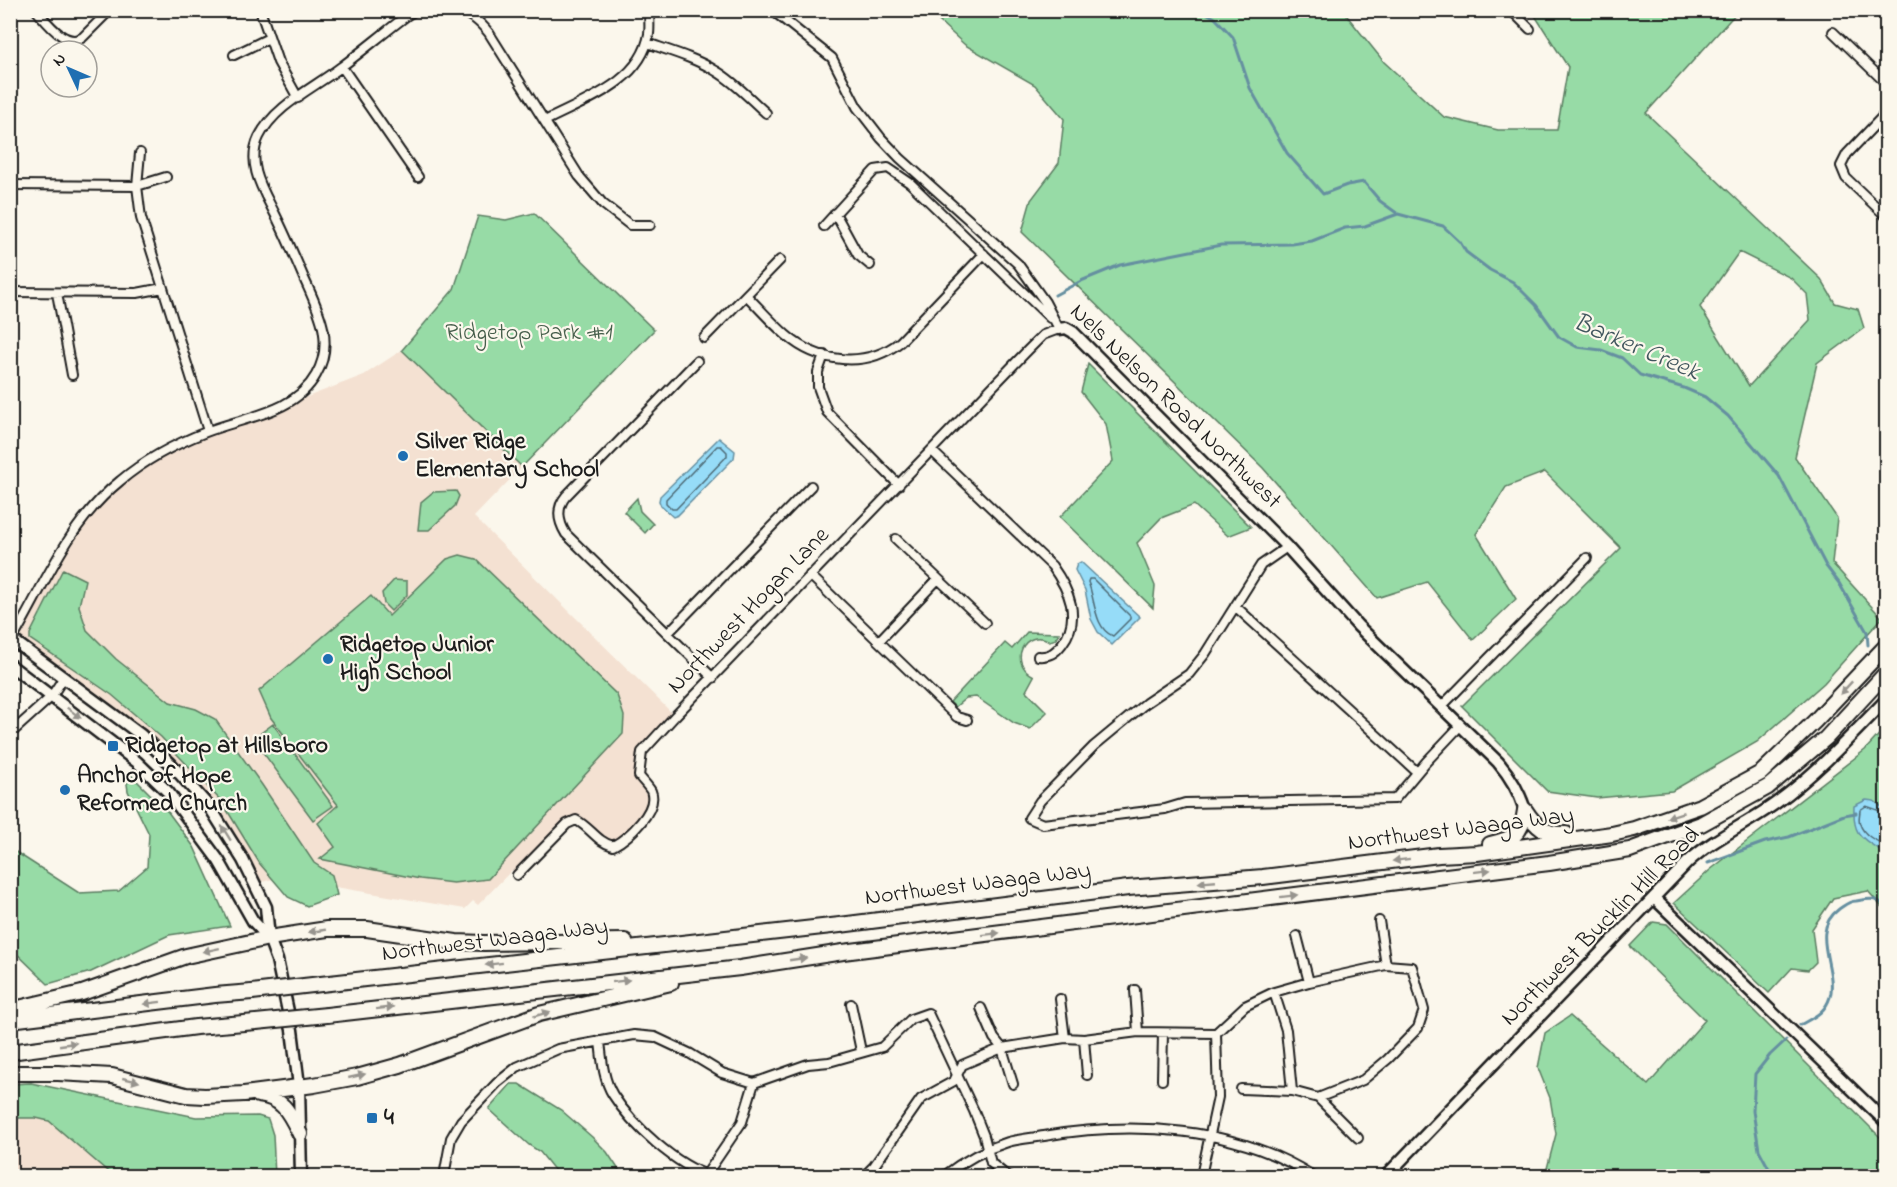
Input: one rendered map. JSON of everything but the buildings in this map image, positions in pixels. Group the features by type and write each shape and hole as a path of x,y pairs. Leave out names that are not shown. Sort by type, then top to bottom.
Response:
{"highway":[{"name":"Northwest Waaga Way","path":"10,1020 851,924 1128,888 1263,877 1439,855 1477,853 1612,834 1634,829 1700,806 1761,773 1887,646"},
{"name":"Northwest Waaga Way","path":"10,1052 196,1027 327,1015 740,968 843,952 1550,863 1630,850 1701,824 1768,787 1826,738 1887,673"},
{"path":"1525,810 1534,824 1554,835 1586,832 1612,834"},
{"path":"1439,855 1506,840 1518,833 1524,822 1525,810"},
{"path":"10,1010 82,993 186,956 268,938 345,928 375,929 456,942 678,942"},
{"path":"10,1073 112,1076 186,1095 244,1094 357,1077 400,1065 539,1014 740,968"},
{"path":"244,1094 265,1096 282,1103 300,1134"}],"main road":[{"name":"Nels Nelson Road Northwest","path":"1057,326 1073,332 1287,547 1359,626 1508,774 1521,796 1525,810"},
{"path":"11,640 141,735 171,764 211,810 243,860 266,907 268,938 285,995 299,1086 301,1176"},
{"path":"10,665 137,762 168,792 219,861 253,921 268,938"},
{"name":"Northwest Bucklin Hill Road","path":"1386,1176 1702,850 1774,804 1806,780 1887,700"},
{"path":"1654,898 1887,1122"}],"street":[{"path":"36,10 64,38 78,40 110,10"},
{"path":"260,10 278,63 298,98"},
{"path":"11,640 69,538 93,506 119,481 154,456 207,431 269,411 293,399 311,383 324,355 324,324 290,245 258,181 254,156 258,138 272,117 416,10"},
{"path":"458,10 480,22 489,33 579,176 603,204 630,225 650,225"},
{"path":"545,121 623,79 636,66 647,43 649,10"},
{"name":"Nels Nelson Road Northwest","path":"772,10 832,58 857,107 881,138 924,181 1018,264 1027,274 1057,326"},
{"path":"1511,10 1530,29"},
{"path":"1833,32 1887,83"},
{"path":"234,55 269,38"},
{"path":"647,43 716,71 766,113"},
{"path":"342,67 418,177"},
{"path":"1887,113 1847,154 1841,166 1846,178 1887,216"},
{"path":"140,153 137,186 141,218 207,431"},
{"path":"824,226 875,170 888,168 910,183 1057,326"},
{"path":"10,185 137,186 166,177"},
{"path":"835,213 858,255 870,265"},
{"path":"746,296 786,335 810,351 858,360 888,351 900,342 984,254"},
{"path":"704,338 780,260"},
{"path":"10,292 137,293 163,288"},
{"path":"57,293 72,375"},
{"name":"Northwest Hogan Lane","path":"517,875 567,824 576,820 583,823 604,844 613,846 628,835 648,814 652,803 651,791 639,776 642,752 1035,343 1057,326"},
{"path":"825,355 818,372 818,387 827,412 899,485"},
{"path":"697,361 566,495 560,503 559,513 560,524 566,534 712,678"},
{"path":"932,451 1052,566 1064,583 1071,604 1072,628 1051,655 1038,656"},
{"path":"668,633 811,486"},
{"path":"896,539 985,623"},
{"path":"1287,547 1261,565 1205,654 1189,674 1146,703 1094,746 1040,801 1029,818 1043,824 1165,809 1185,803 1395,799 1460,726"},
{"path":"1442,706 1587,558"},
{"path":"810,575 957,717 967,720"},
{"path":"879,641 938,579"},
{"path":"1235,606 1417,772"},
{"path":"10,734 51,697 64,677"},
{"path":"1379,921 1386,965"},
{"path":"1297,936 1310,981"},
{"path":"864,1176 874,1166 921,1099 954,1080 962,1065 1002,1048 1065,1038 1084,1039 1138,1032 1216,1033 1245,1006 1274,992 1310,981 1386,965 1412,968 1424,1010 1418,1028 1388,1059 1363,1080 1318,1098"},
{"path":"1135,990 1138,1032"},
{"path":"1274,992 1286,1030 1292,1091"},
{"path":"1060,999 1065,1038"},
{"path":"851,1004 861,1052"},
{"path":"981,1008 994,1038 1002,1048 1013,1084"},
{"path":"444,1176 452,1138 461,1121 497,1083 517,1067 558,1049 634,1035 655,1037 722,1073 754,1083 808,1064 829,1062 882,1047 912,1019 928,1013 984,1136 991,1163 1004,1174"},
{"path":"1162,1080 1163,1033"},
{"path":"1201,1176 1218,1098 1216,1033"},
{"path":"1084,1039 1087,1075"},
{"path":"600,1041 603,1068 612,1094 640,1128 677,1159 708,1176 742,1122 754,1083"},
{"path":"1241,1089 1292,1091 1318,1098 1358,1138"},
{"path":"944,1176 959,1165 1008,1142 1116,1128 1155,1129 1209,1136 1289,1161 1313,1176"},
{"path":"992,1176 1004,1174"}],"shaded area":[{"name":"Ridgetop Junior High School","path":"402,350 522,467 474,517 675,716 642,752 639,776 651,791 648,814 613,846 575,820 517,875 512,870 478,905 473,901 465,909 306,882 284,876 255,884 243,860 171,764 13,640 50,571 93,506 154,456 364,375"},
{"path":"11,1110 44,1115 114,1176 11,1176"}],"green space":[{"path":"928,11 1343,11 1384,62 1444,117 1498,130 1557,130 1568,67 1532,11 1738,11 1646,113 1821,279 1835,303 1858,309 1864,328 1817,363 1795,457 1837,518 1832,563 1882,618 1824,683 1757,742 1672,791 1597,798 1547,791 1462,706 1621,548 1545,472 1506,487 1476,534 1516,599 1473,640 1427,582 1377,598 1263,468 1022,232 1031,200 1059,163 1064,119 1035,85 965,45","holes":["1739,252 1791,278 1807,294 1810,320 1749,386 1700,307"]},
{"name":"Ridgetop Park #1","path":"534,213 654,330 522,467 402,350 454,289 478,216 506,220"},
{"path":"1088,364 1251,527 1228,536 1194,505 1161,518 1137,543 1155,586 1153,608 1060,517 1113,461 1106,424 1081,392"},
{"path":"456,491 459,496 455,506 429,530 418,530 421,502 433,492"},
{"path":"637,498 640,511 653,524 645,533 624,512"},
{"path":"460,555 476,559 617,695 624,716 623,734 488,879 453,883 420,879 320,859 335,847 318,823 338,805 271,718 259,691 371,596 389,616 447,559"},
{"path":"63,569 85,580 79,606 87,630 116,659 170,702 196,709 215,719 314,863 332,875 337,895 307,906 288,897 260,864 222,802 161,737 112,695 30,639 30,634"},
{"path":"394,580 407,581 407,595 391,611 384,604 382,593"},
{"path":"1027,632 1059,633 1056,639 1050,641 1041,638 1033,639 1026,642 1022,648 1021,663 1034,676 1026,691 1047,712 1030,729 1014,723 976,697 966,698 955,707 950,702 1005,643 1012,649"},
{"path":"273,724 333,806 313,820 253,739"},
{"path":"1886,727 1886,912 1868,891 1833,898 1812,929 1816,962 1808,970 1792,968 1769,993 1674,903 1710,870 1865,750"},
{"path":"131,775 168,812 194,847 230,926 169,935 91,972 48,984 13,950 11,951 11,849 79,893 119,891 147,867 149,834 128,791 127,784"},
{"path":"1653,922 1667,924 1886,1143 1886,1176 1545,1176 1556,1134 1550,1098 1538,1068 1545,1033 1570,1016 1648,1085 1705,1020 1630,946"},
{"path":"31,1083 196,1117 258,1116 268,1119 273,1135 275,1176 113,1176 49,1121 36,1118 11,1118 11,1084"},
{"path":"511,1084 519,1084 561,1110 607,1152 623,1176 559,1176 540,1152 489,1109"}],"water":[{"path":"719,438 735,451 734,458 678,515 673,517 661,506 660,496"},
{"path":"1081,562 1140,617 1112,645 1098,632 1091,619 1085,590 1075,570 1077,564"},
{"path":"1866,800 1874,801 1886,810 1886,849 1880,850 1858,833 1854,806"}],"waterway":[{"name":"Barker Creek","path":"1201,10 1215,18 1233,37 1250,88 1287,153 1323,194 1347,185 1364,182 1380,201 1398,214 1443,226 1460,242 1466,252 1490,270 1513,282 1536,305 1559,337 1577,347 1601,350 1622,358 1640,375 1705,397 1728,416 1779,476 1826,566 1839,583 1867,632 1868,645"},
{"path":"1055,295 1081,281 1120,265 1221,245 1292,244 1312,241 1345,228 1365,226 1398,214"},
{"path":"1708,863 1765,842 1789,837 1844,815 1856,813"},
{"path":"1800,1025 1822,1011 1830,997 1830,974 1825,939 1830,918 1839,909 1854,901 1872,899 1886,906"},
{"path":"1773,1176 1759,1150 1753,1111 1755,1074 1786,1040"}],"place":[{"name":"Silver Ridge Elementary School","path":"403,456"},
{"name":"Ridgetop Junior High School","path":"328,659"},
{"name":"Ridgetop at Hillsboro","path":"113,746"},
{"name":"Anchor of Hope Reformed Church","path":"65,790"},
{"name":"4","path":"372,1118"}]}
